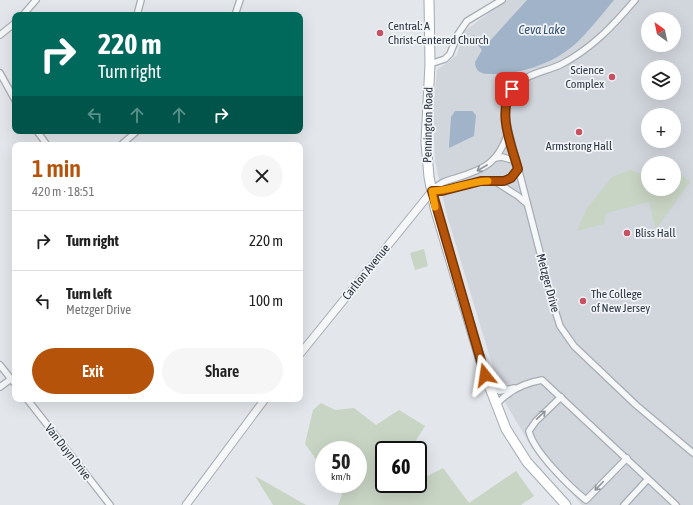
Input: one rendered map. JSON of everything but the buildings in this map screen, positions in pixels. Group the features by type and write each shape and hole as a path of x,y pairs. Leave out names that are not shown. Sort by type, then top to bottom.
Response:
{"main road":[{"name":"Pennington Road","path":"429,0 430,64 426,142 427,166 432,191 496,406 506,428 527,462 566,505"}],"street":[{"path":"26,12 36,0"},
{"path":"138,12 141,0"},
{"path":"236,12 240,0"},
{"path":"430,64 445,59 450,54 458,34 467,21 502,0"},
{"name":"Metzger Drive","path":"635,0 610,29 589,48 560,65 517,84 508,95 504,110 508,132 554,307 564,333 574,346 636,405 693,453"},
{"path":"0,35 12,25"},
{"path":"0,73 12,95"},
{"path":"432,191 439,183 480,171 495,159 504,145 508,132"},
{"path":"124,142 134,134"},
{"path":"495,159 502,157 516,161"},
{"path":"432,191 442,191 476,182 496,182 511,178 518,169"},
{"path":"496,182 518,196 527,204"},
{"name":"Carlton Avenue","path":"303,350 432,191"},
{"path":"0,365 11,379 0,387"},
{"path":"490,388 500,390 516,388 542,380 676,505"},
{"path":"496,406 503,396 516,388"},
{"path":"561,398 536,421 529,431 532,440 543,455 574,491 586,500 627,458"},
{"name":"Van Duyn Drive","path":"29,402 110,505"},
{"path":"186,505 263,402"},
{"path":"624,505 648,479"}],"shaded area":[{"name":"The College of New Jersey","path":"507,0 693,0 693,505 582,505 531,446 502,397 446,212 435,160 433,113 437,70 457,55 463,32"}],"green space":[{"path":"630,170 640,174 641,173 641,196 680,196 656,229 649,202 606,213 604,224 577,231 586,210 612,177"},
{"path":"681,174 690,182 681,194"},
{"path":"424,249 428,266 415,270 410,253"},
{"path":"321,403 335,410 354,408 376,425 399,410 425,426 416,441 375,441 375,493 427,493 427,476 443,468 469,503 516,471 534,496 521,505 338,505 342,495 341,493 367,493 367,441 315,441 315,458 305,444 313,410"},
{"path":"255,476 306,505 273,505"}],"water":[{"name":"Ceva Lake","path":"527,0 614,0 589,30 573,46 554,59 533,68 511,73 489,74 477,70 475,62 482,50 473,39 473,35 488,43"},
{"path":"455,111 472,111 476,115 474,136 449,148 451,117"}],"slow traffic":[{"path":"435,207 432,191 442,191 476,182 488,181"}],"place":[{"name":"Central: A Christ-Centered Church","path":"380,33"},
{"name":"Science Complex","path":"612,77"},
{"name":"Armstrong Hall","path":"579,132"},
{"name":"Bliss Hall","path":"627,233"},
{"name":"The College of New Jersey","path":"583,301"}],"route":[{"path":"485,375 476,340 435,208 432,191 442,191 481,181 504,181 508,180 514,175 518,169 504,110 505,102 512,89"}]}
